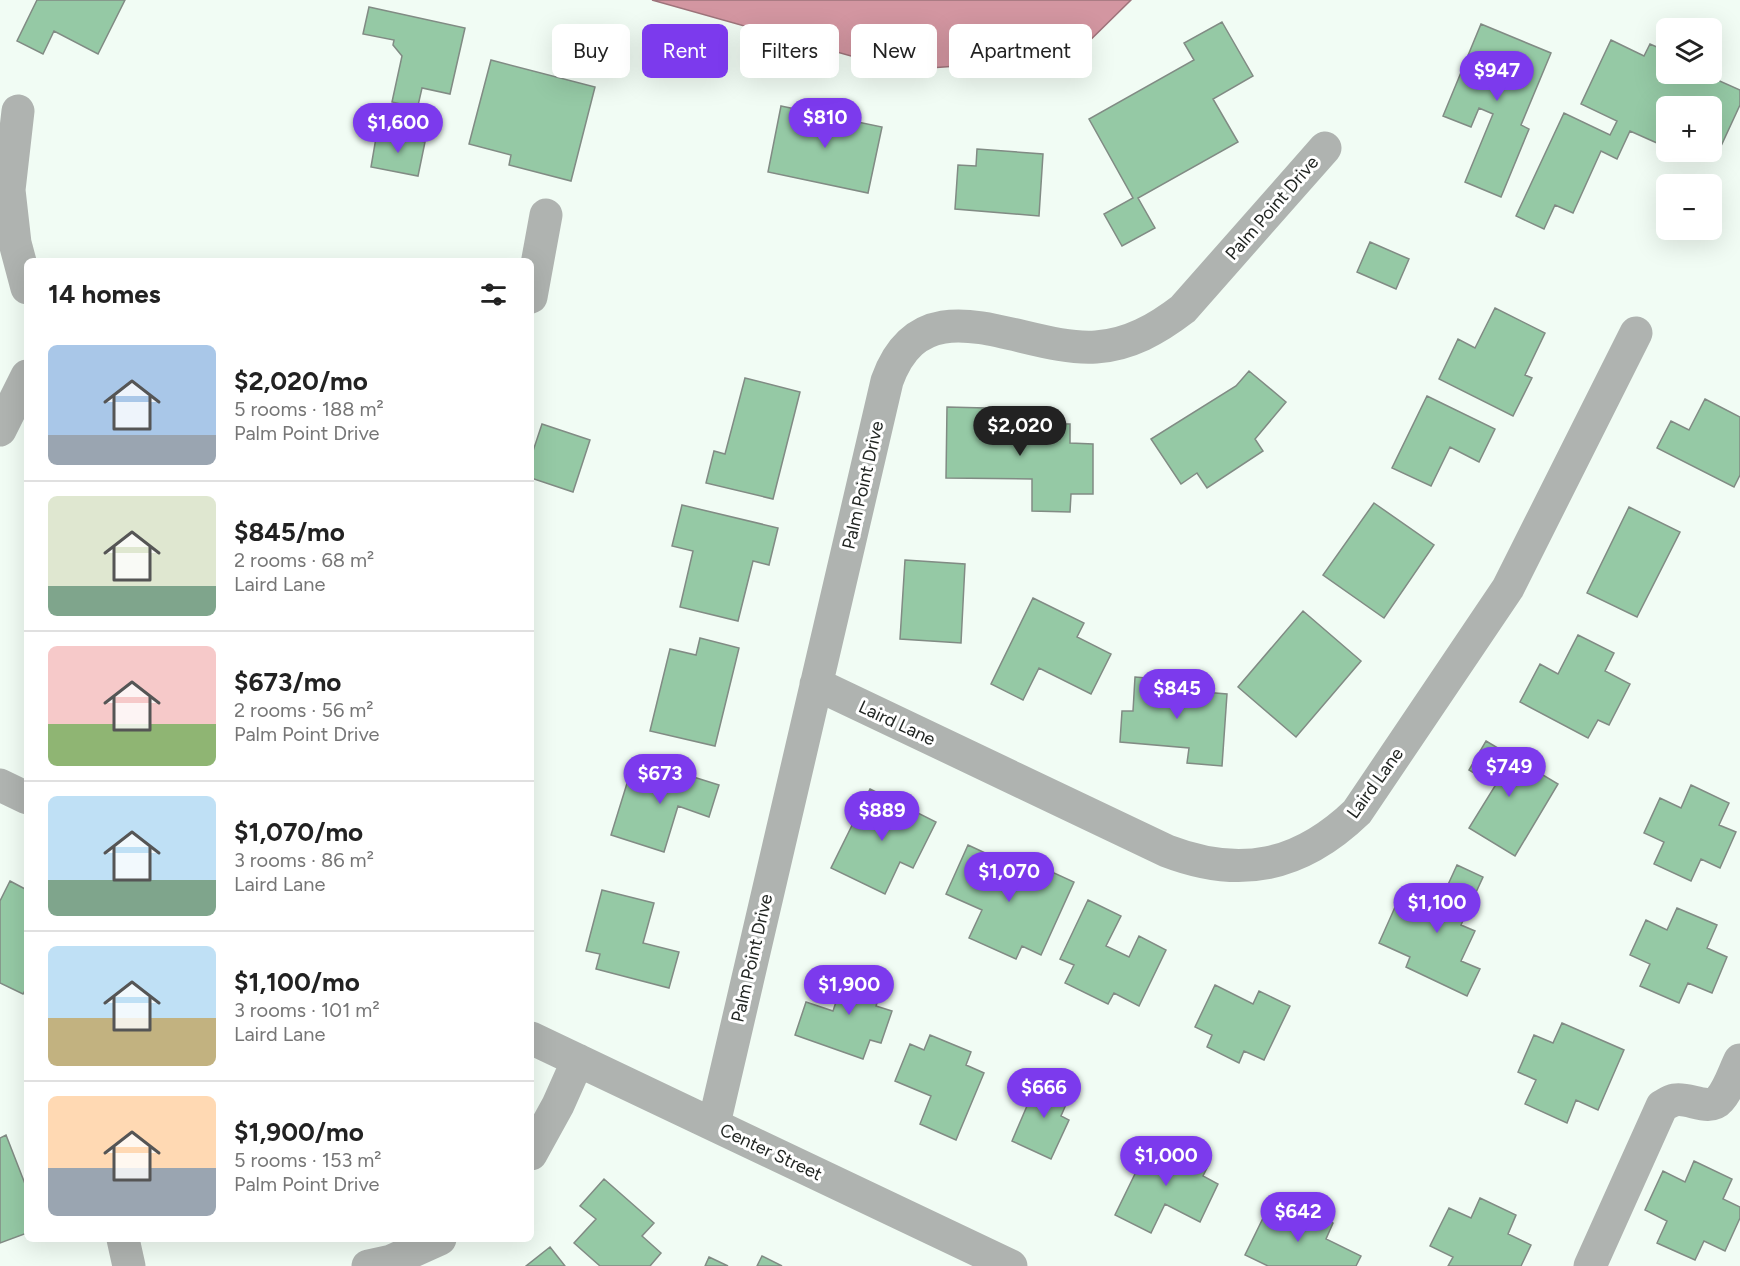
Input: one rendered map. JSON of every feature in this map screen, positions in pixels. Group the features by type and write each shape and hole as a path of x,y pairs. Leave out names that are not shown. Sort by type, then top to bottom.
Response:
{"street":[{"path":"18,111 9,190 15,243 24,277"},
{"name":"Palm Point Drive","path":"714,1124 887,381 894,363 908,345 926,332 947,325 970,326 1074,347 1109,345 1143,335 1183,309 1325,148"},
{"path":"534,281 546,215"},
{"name":"Laird Lane","path":"816,684 1156,846 1186,858 1207,864 1248,866 1268,863 1307,850 1325,839 1357,812 1508,588 1636,333"},
{"path":"0,430 24,382"},
{"path":"0,785 24,797"},
{"name":"Center Street","path":"534,1039 1011,1266"},
{"path":"534,1149 558,1105 578,1060"},
{"path":"1590,1266 1662,1106 1673,1100 1692,1101 1705,1105 1715,1103 1721,1098 1740,1060"},
{"path":"124,1242 129,1266"},
{"path":"368,1266 391,1261 433,1242"}],"shaded area":[{"path":"652,0 1131,0 1092,38 1092,24 949,24 949,67 937,67 937,24 851,24 851,56 839,53 839,24 740,25"}],"building":[{"path":"37,0 125,0 98,54 54,31 43,54 17,41"},
{"path":"369,7 465,28 450,94 422,88 417,110 400,107 401,104 392,102 402,56 393,45 394,40 363,34"},
{"path":"1222,22 1253,76 1213,99 1238,142 1138,198 1155,228 1122,246 1104,214 1133,198 1089,119 1194,60 1184,43"},
{"path":"1481,24 1551,53 1521,125 1529,129 1501,197 1465,182 1493,114 1479,108 1471,127 1443,116"},
{"path":"1611,40 1644,56 1650,44 1656,47 1656,84 1722,84 1722,82 1740,90 1740,105 1722,144 1722,96 1656,96 1656,143 1630,131 1617,159 1601,151 1573,213 1555,205 1544,229 1516,216 1564,113 1610,135 1617,121 1581,104"},
{"path":"491,60 552,76 552,78 595,87 571,181 509,165 511,155 469,144"},
{"path":"781,106 882,127 868,193 768,172"},
{"path":"377,132 425,142 418,176 371,167"},
{"path":"977,149 1043,154 1039,216 955,209 958,165 976,166"},
{"path":"1370,242 1409,259 1396,289 1357,272"},
{"path":"1495,308 1545,333 1525,375 1532,378 1513,416 1439,379 1458,339 1475,348"},
{"path":"1249,371 1286,402 1255,439 1263,451 1207,488 1197,473 1181,484 1151,439 1236,386"},
{"path":"745,378 800,392 773,499 706,483 714,451 725,454"},
{"path":"1427,396 1495,429 1479,462 1450,447 1431,486 1392,468"},
{"path":"1705,399 1740,417 1740,475 1734,487 1657,448 1671,421 1689,430"},
{"path":"947,407 986,408 986,423 1070,424 1070,443 1093,444 1093,494 1071,494 1070,512 1032,511 1032,479 946,478"},
{"path":"542,424 590,440 573,492 534,479 534,448"},
{"path":"1374,503 1434,545 1384,618 1323,575"},
{"path":"682,505 778,528 769,565 753,561 738,621 680,607 693,551 672,546"},
{"path":"1629,507 1680,532 1637,617 1587,593"},
{"path":"905,560 965,564 961,643 900,639"},
{"path":"1033,598 1084,623 1077,637 1111,654 1091,694 1039,668 1023,700 991,684"},
{"path":"1303,611 1361,661 1296,737 1238,687"},
{"path":"1578,635 1614,653 1605,671 1630,684 1609,725 1598,720 1588,738 1520,702 1540,664 1558,674"},
{"path":"700,638 739,648 715,746 650,731 670,649 696,655"},
{"path":"1135,677 1180,681 1179,690 1227,694 1222,766 1187,763 1189,748 1120,742 1122,711 1133,711"},
{"path":"1486,741 1558,784 1515,856 1469,828 1495,786 1469,770"},
{"path":"646,762 719,785 709,817 678,806 664,852 611,835 629,777 640,780"},
{"path":"1691,785 1729,803 1719,825 1736,832 1720,868 1701,859 1691,881 1654,864 1664,842 1644,833 1660,798 1681,808"},
{"path":"870,789 936,822 913,868 900,862 885,894 831,868"},
{"path":"968,845 1007,863 1003,870 1033,884 1041,867 1074,882 1041,955 1022,946 1016,959 969,938 982,910 946,894"},
{"path":"1457,865 1483,877 1461,925 1475,931 1461,961 1480,969 1467,996 1406,967 1410,957 1379,943 1400,896 1435,913"},
{"path":"10,881 24,888 23,994 0,983 0,901"},
{"path":"602,890 654,903 643,943 679,952 669,988 596,969 600,954 586,951"},
{"path":"1088,900 1121,916 1106,946 1129,957 1139,936 1166,950 1139,1006 1114,993 1108,1004 1065,983 1074,965 1060,959"},
{"path":"1677,908 1717,925 1707,948 1727,957 1712,993 1688,983 1679,1003 1640,986 1650,964 1630,955 1646,920 1667,930"},
{"path":"848,966 885,979 876,1006 892,1011 881,1043 870,1040 863,1059 795,1035 806,1002 833,1011"},
{"path":"1215,985 1253,1004 1259,991 1290,1006 1264,1060 1244,1051 1239,1063 1207,1047 1212,1035 1195,1027"},
{"path":"1562,1023 1624,1050 1598,1110 1576,1100 1567,1123 1525,1104 1536,1080 1518,1072 1534,1035 1553,1043"},
{"path":"930,1035 971,1052 966,1065 984,1073 956,1140 920,1124 931,1096 895,1081 910,1044 924,1050"},
{"path":"1039,1078 1072,1091 1061,1116 1069,1120 1051,1159 1012,1141"},
{"path":"6,1135 24,1181 24,1234 0,1243 0,1138"},
{"path":"1153,1137 1209,1164 1203,1176 1218,1184 1200,1222 1165,1204 1151,1233 1115,1215"},
{"path":"1694,1161 1732,1179 1723,1199 1740,1207 1740,1218 1725,1251 1704,1241 1695,1260 1657,1243 1667,1221 1645,1210 1663,1171 1685,1182"},
{"path":"604,1179 654,1223 642,1236 661,1253 650,1266 600,1266 574,1243 596,1219 580,1206"},
{"path":"1480,1198 1516,1215 1508,1234 1531,1245 1521,1266 1448,1266 1453,1257 1430,1246 1449,1208 1471,1218"},
{"path":"1300,1207 1333,1223 1326,1239 1361,1256 1356,1266 1268,1266 1245,1255 1267,1210 1292,1222"},
{"path":"550,1247 565,1266 526,1266"},
{"path":"762,1256 782,1266 757,1266"},
{"path":"709,1257 728,1266 705,1266"}]}
